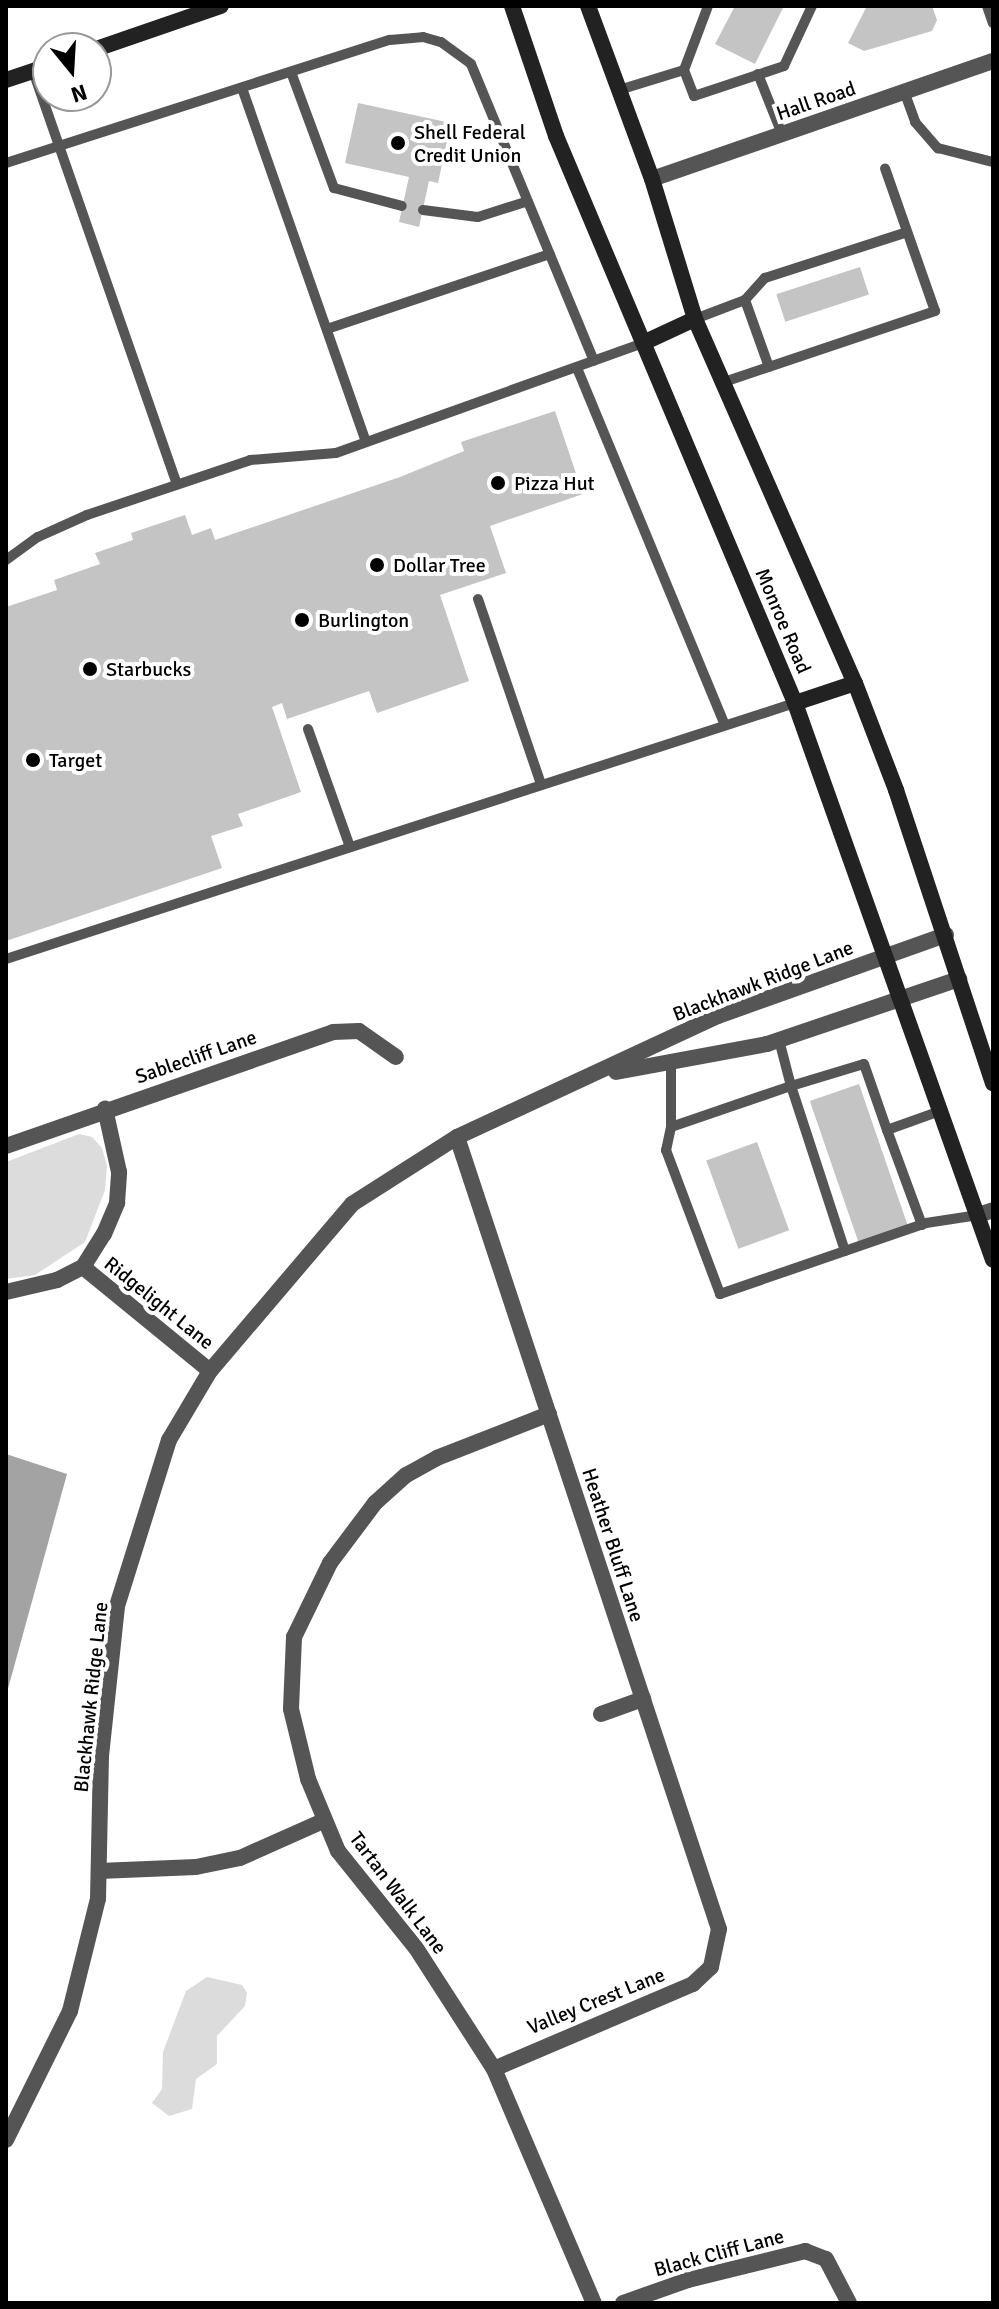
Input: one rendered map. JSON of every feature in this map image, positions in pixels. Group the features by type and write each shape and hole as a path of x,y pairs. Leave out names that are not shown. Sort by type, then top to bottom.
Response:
{"main road":[{"path":"112,43 221,6"},
{"name":"Monroe Road","path":"512,6 556,136 795,703 940,1111 985,1212 993,1260"},
{"name":"Monroe Road","path":"588,6 652,179 695,319 855,683 946,935 993,1083"},
{"path":"6,80 32,71"},
{"path":"643,343 695,319"},
{"path":"795,703 855,683"}],"street":[{"name":"Hall Road","path":"652,179 993,61"},
{"name":"Blackhawk Ridge Lane","path":"6,2140 70,2011 98,1899 101,1756 117,1606 169,1440 210,1371 352,1204 457,1137 598,1075 718,1016 946,935"},
{"name":"Blackhawk Ridge Lane","path":"598,1075 671,1064 779,1040 959,979"},
{"name":"Sablecliff Lane","path":"6,1146 333,1032 359,1031 396,1057"},
{"path":"6,1292 57,1280 83,1267 117,1203 119,1172 105,1109"},
{"name":"Heather Bluff Lane","path":"457,1137 719,1929 711,1967"},
{"name":"Ridgelight Lane","path":"83,1267 210,1371"},
{"name":"Tartan Walk Lane","path":"549,1414 483,1437 406,1475 375,1503 330,1563 294,1637 291,1709 323,1821 338,1851 416,1948 494,2069 594,2303"},
{"path":"601,1714 643,1699"},
{"path":"99,1871 196,1867 240,1858 323,1821"},
{"name":"Valley Crest Lane","path":"494,2069 693,1984 711,1967"},
{"name":"Black Cliff Lane","path":"623,2303 771,2257 805,2251 826,2259 849,2303"}],"lane":[{"path":"708,6 684,70 694,96 784,66 812,6"},
{"path":"987,6 993,23"},
{"path":"6,163 390,40 423,37 456,48 471,64 594,361"},
{"path":"619,90 684,70"},
{"path":"291,72 334,188 402,206"},
{"path":"758,74 782,134"},
{"path":"242,88 366,442"},
{"path":"904,91 915,122 938,148 993,162"},
{"path":"51,112 59,147 177,485"},
{"path":"721,383 935,311 904,233 885,168"},
{"path":"423,210 478,217 528,201"},
{"path":"695,319 745,300 765,278 904,233"},
{"path":"327,329 550,254"},
{"path":"745,300 769,367"},
{"path":"6,560 67,524 250,460 329,454 643,343"},
{"path":"577,368 725,725"},
{"path":"478,599 541,784"},
{"path":"6,959 795,703"},
{"path":"308,729 350,847"},
{"path":"779,1040 845,1251"},
{"path":"671,1064 671,1127 666,1150 720,1294 922,1225 985,1212"},
{"path":"671,1127 864,1064 922,1225"},
{"path":"887,1130 940,1111"}],"shaded area":[{"path":"79,1134 92,1137 102,1148 107,1166 105,1190 85,1242 35,1275 6,1279 6,1162"},
{"path":"6,1454 67,1474 6,1696"},
{"path":"207,1977 242,1985 247,1993 245,2006 217,2036 217,2064 196,2079 192,2109 169,2116 152,2103 162,2089 163,2052 186,1991"}],"building":[{"path":"735,6 784,6 755,64 715,44"},
{"path":"867,6 932,6 937,20 932,31 864,51 848,43"},
{"name":"Shell Federal Credit Union","path":"358,103 451,123 438,183 429,181 419,227 399,222 409,177 345,163"},
{"path":"860,267 869,295 785,322 776,294"},
{"path":"555,411 583,494 490,526 506,573 440,595 469,681 377,713 369,691 287,719 282,703 272,707 301,792 238,814 243,826 211,836 222,868 6,941 6,607 57,590 54,580 100,564 95,553 133,540 131,533 185,515 192,535 211,528 215,540 400,477 464,451 461,442"},
{"path":"859,1084 908,1227 859,1244 810,1101"},
{"path":"757,1142 789,1230 738,1249 706,1160"}],"place":[{"name":"Shell Federal Credit Union","path":"398,143"},
{"name":"Pizza Hut","path":"498,483"},
{"name":"Dollar Tree","path":"377,565"},
{"name":"Burlington","path":"302,620"},
{"name":"Starbucks","path":"90,669"},
{"name":"Target","path":"33,760"}]}
